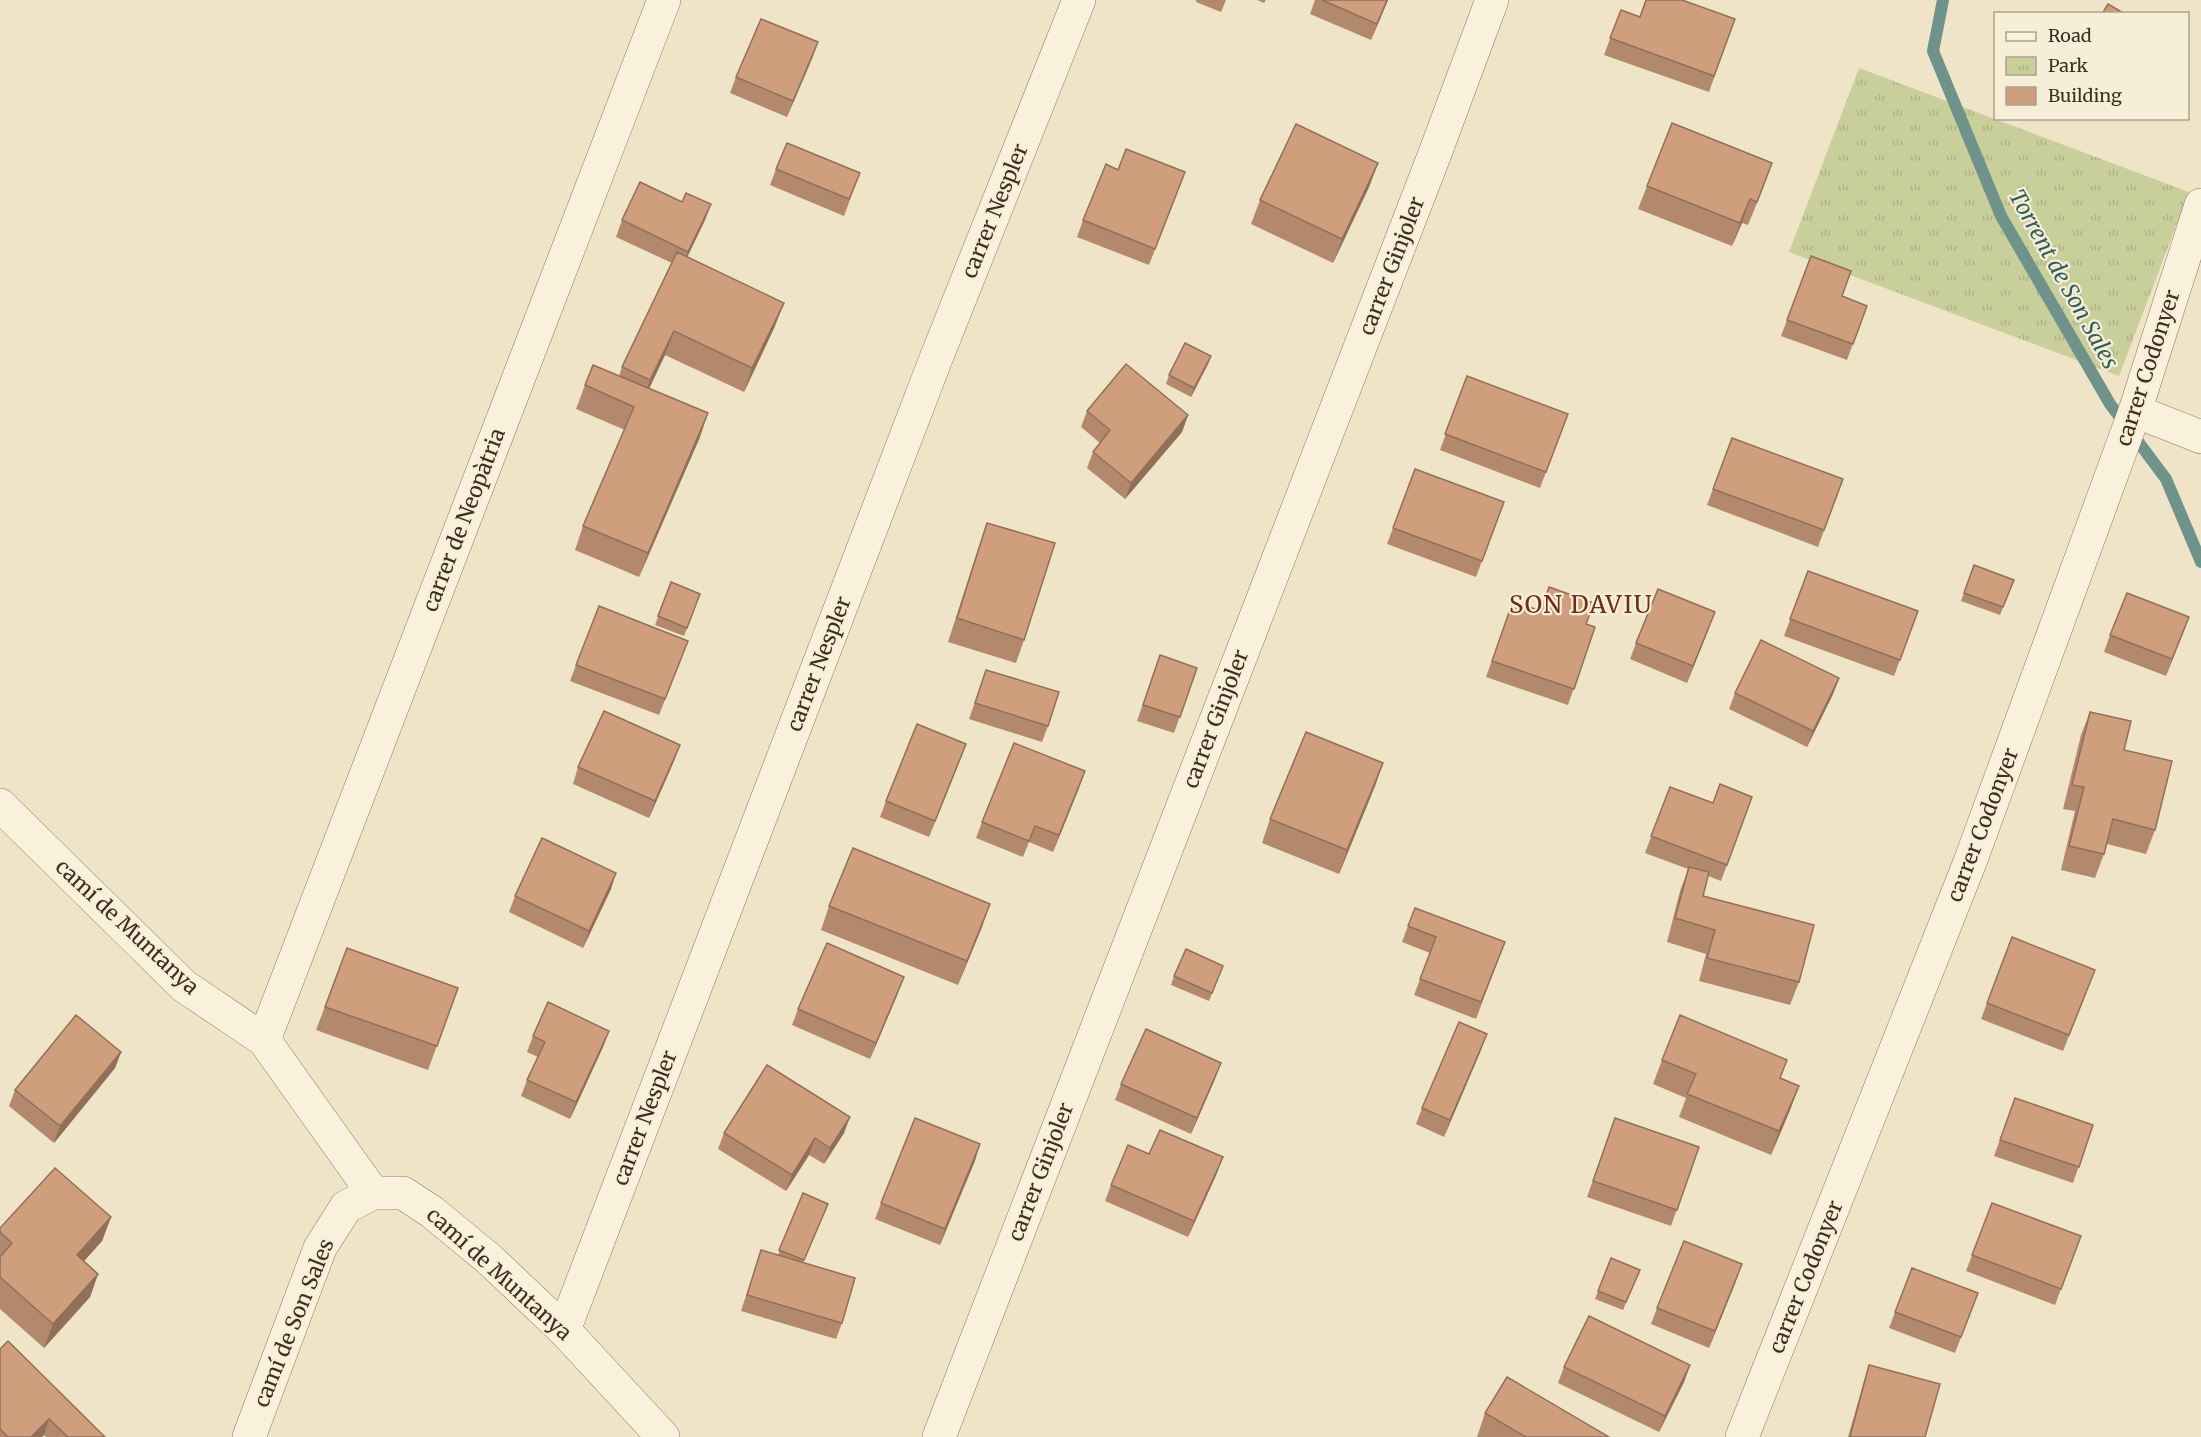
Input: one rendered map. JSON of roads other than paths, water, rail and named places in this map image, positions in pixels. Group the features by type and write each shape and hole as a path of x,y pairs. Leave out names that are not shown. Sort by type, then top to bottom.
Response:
{"street":[{"name":"carrer de Neopàtria","path":"264,1040 664,0"},
{"name":"carrer Nespler","path":"564,1330 935,361 1079,0"},
{"name":"carrer Ginjoler","path":"939,1437 1434,156 1492,0"},
{"name":"carrer Codonyer","path":"1742,1437 1970,862 2135,412 2201,205"},
{"path":"2135,412 2201,437"},
{"name":"camí de Muntanya","path":"3,815 184,986 264,1040 373,1193 403,1193 432,1212 489,1259 564,1330 663,1437"},
{"name":"camí de Son Sales","path":"249,1437 320,1248 346,1207 373,1193"}],"waterway":[{"name":"Torrent de Son Sales","path":"1943,0 1933,51 2001,216 2110,404 2166,479 2201,562"}],"district":[{"name":"SON DAVIU","path":"1581,605"}]}
